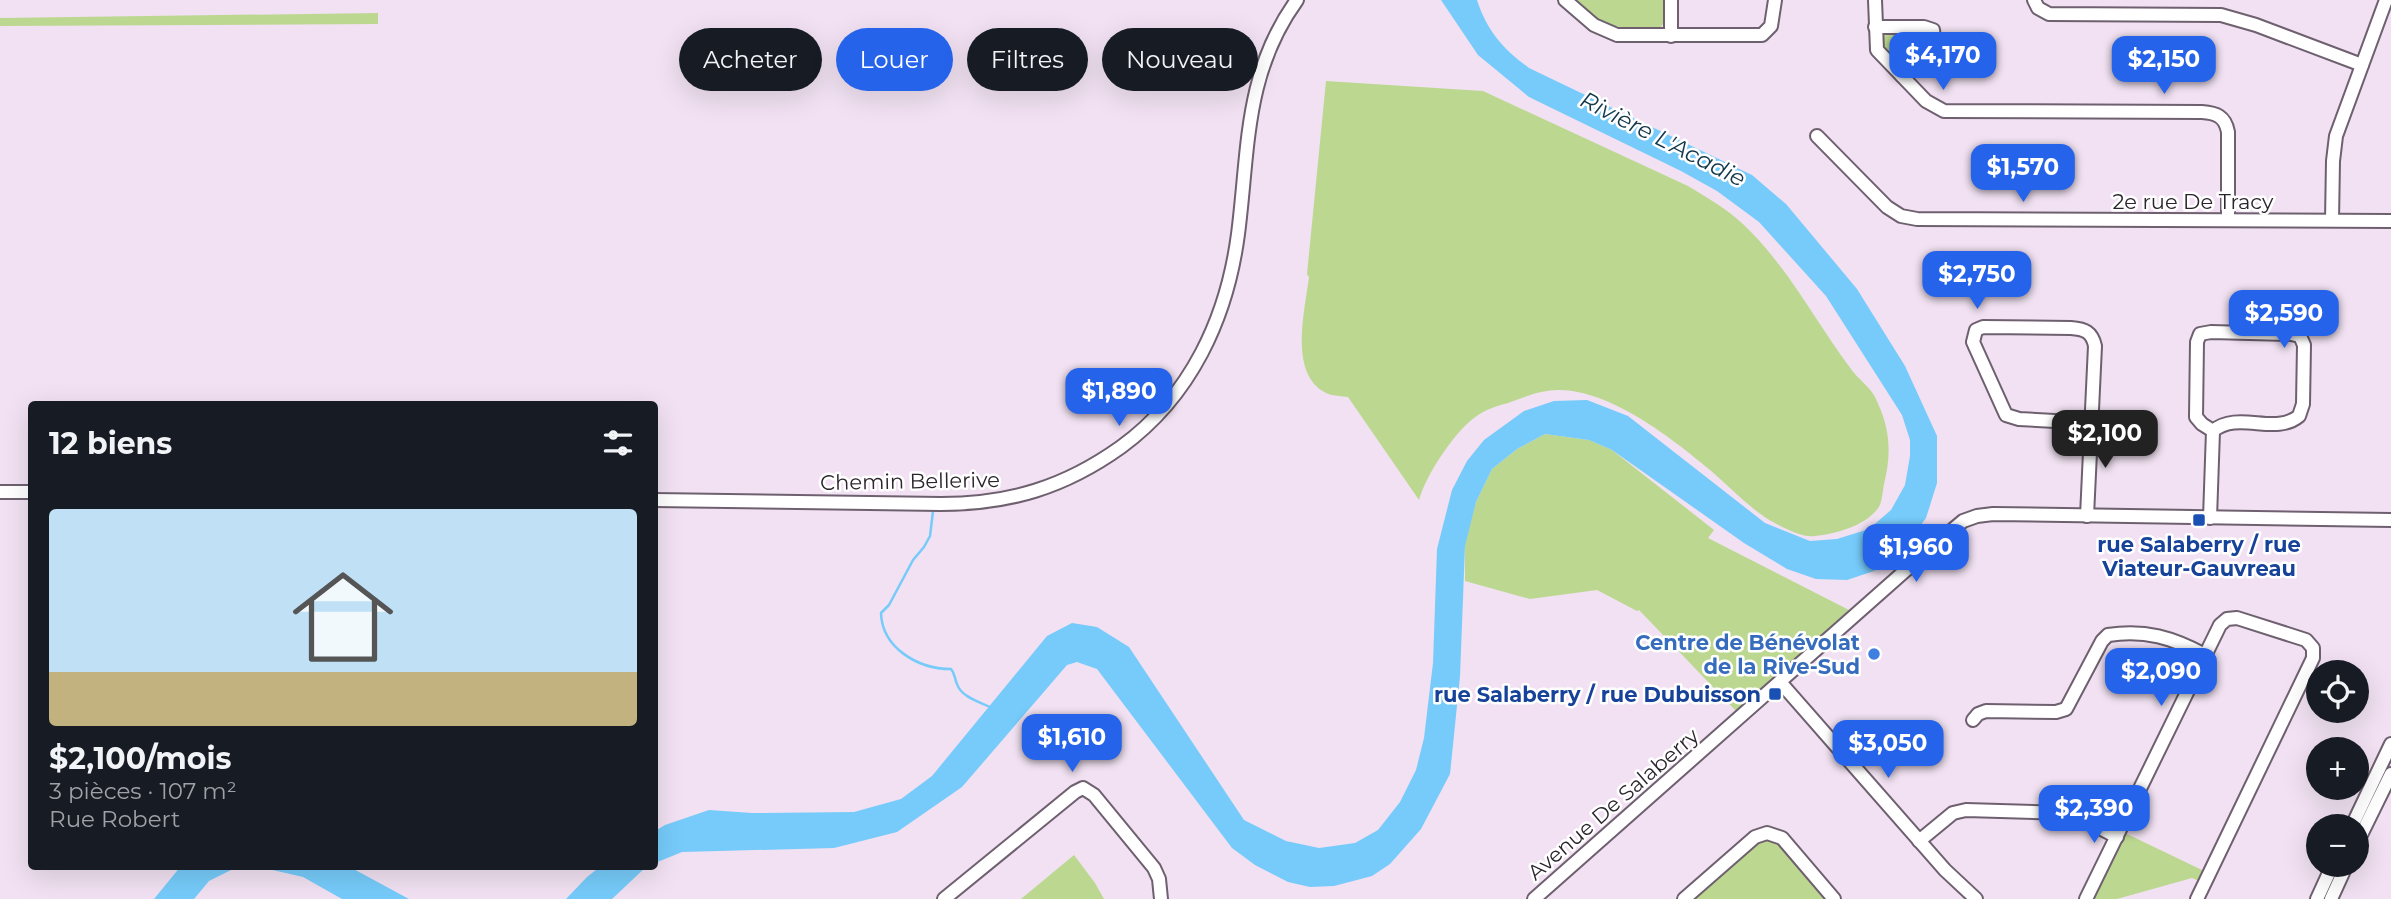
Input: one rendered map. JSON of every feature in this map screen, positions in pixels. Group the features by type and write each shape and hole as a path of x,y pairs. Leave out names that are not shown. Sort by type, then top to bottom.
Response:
{"street":[{"path":"1565,0 1585,19 1609,33 1621,36 1759,35 1767,32 1772,22 1775,0"},
{"path":"1671,0 1671,36"},
{"path":"1875,0 1877,50 1931,104 1948,112 2202,112 2218,115 2226,122 2228,132 2228,220"},
{"path":"2034,0 2038,8 2049,14 2195,14 2232,17 2362,65"},
{"path":"2332,220 2334,149 2338,130 2386,0"},
{"name":"Chemin Bellerive","path":"658,500 950,504 989,502 1019,496 1059,482 1125,444 1155,417 1180,388 1218,320 1235,254 1254,94 1273,41 1295,1"},
{"path":"1875,27 1924,27 1934,32 1932,44 1902,76"},
{"name":"2e rue De Tracy","path":"1817,136 1887,207 1896,214 1911,218 2391,221"},
{"path":"2087,516 2095,346 2090,333 2071,328 1983,327 1976,330 1973,342 2006,415 2019,419 2091,423"},
{"path":"2236,332 2300,336 2304,345 2303,404 2299,416 2285,423 2225,423 2213,431 2196,418 2196,346 2200,334 2236,332"},
{"path":"2210,518 2213,431"},
{"path":"0,492 28,492"},
{"name":"Avenue De Salaberry","path":"1535,899 1964,521 1989,514 2391,520"},
{"path":"2086,899 2220,625 2227,619 2237,618 2297,636 2310,643 2313,658 2197,899"},
{"path":"1973,719 1980,712 1989,711 2064,710 2071,703 2102,641 2108,635 2159,635 2174,639 2206,655"},
{"path":"1780,682 1945,870 1976,899"},
{"path":"2358,814 2391,744"},
{"path":"2369,819 2391,774"},
{"path":"944,899 1072,793 1083,788 1094,794 1154,868 1159,879 1160,899"},
{"path":"1919,841 1953,813 1966,810 2070,813 2117,837"},
{"path":"1685,899 1755,837 1767,833 1782,838 1834,899"},
{"path":"2316,899 2327,877"},
{"path":"2330,899 2341,877"}],"green space":[{"path":"1574,0 1664,0 1664,23 1659,29 1632,29 1613,25 1595,17"},
{"path":"378,13 378,24 0,26 0,18"},
{"path":"1888,33 1923,34 1929,39 1906,63 1900,65 1890,57 1883,46 1882,38"},
{"path":"1326,81 1483,91 1688,186 1731,214 1774,258 1851,369 1875,397 1887,429 1889,450 1880,505 1875,512 1860,523 1832,533 1810,536 1792,532 1755,510 1695,457 1639,418 1599,398 1559,390 1526,396 1474,418 1441,456 1419,500 1348,397 1328,394 1314,384 1303,357 1303,323 1309,277 1307,274"},
{"path":"1545,434 1589,440 1612,450 1714,530 1708,538 1849,610 1738,713 1639,610 1597,590 1530,599 1465,581 1465,542 1476,502 1492,469 1517,449"},
{"path":"2125,833 2204,871 2199,881 2192,878 2117,899 2093,899"},
{"path":"1767,838 1777,842 1827,899 1693,899 1758,842"},
{"path":"1074,855 1104,899 1021,899"}],"water":[{"name":"Rivière L'Acadie","path":"1441,0 1477,0 1497,38 1529,68 1752,175 1786,204 1857,289 1905,366 1937,436 1937,483 1926,518 1904,548 1874,571 1847,580 1816,579 1787,569 1744,543 1612,450 1589,440 1545,434 1517,449 1492,469 1476,502 1465,546 1460,676 1450,774 1421,829 1390,864 1372,876 1334,886 1310,887 1288,882 1255,865 1232,848 1097,669 1077,662 1067,665 962,787 897,832 834,848 682,852 658,862 658,829 709,810 752,813 854,812 901,799 932,776 1047,636 1072,623 1097,627 1129,647 1244,820 1286,841 1319,848 1355,843 1378,830 1400,802 1416,770 1424,738 1433,663 1437,549 1452,490 1467,461 1484,440 1524,411 1554,401 1587,400 1628,416 1765,523 1810,541 1837,539 1869,529 1891,510 1905,485 1910,456 1910,440 1902,415 1826,296 1759,222 1717,191 1681,171 1529,97 1478,55"},
{"path":"178,870 231,870 209,881 194,899 154,899"},
{"path":"273,870 355,870 409,899 342,899 303,877"},
{"path":"596,870 643,870 612,899 566,899"}],"waterway":[{"path":"933,511 930,536 913,560 889,605 881,613 883,625 888,637 904,654 926,665 951,669 962,692 990,707"}],"place":[{"name":"rue Salaberry / rue Viateur-Gauvreau","path":"2199,520"},
{"name":"Centre de Bénévolat de la Rive-Sud","path":"1874,654"},
{"name":"rue Salaberry / rue Dubuisson","path":"1775,694"}]}
